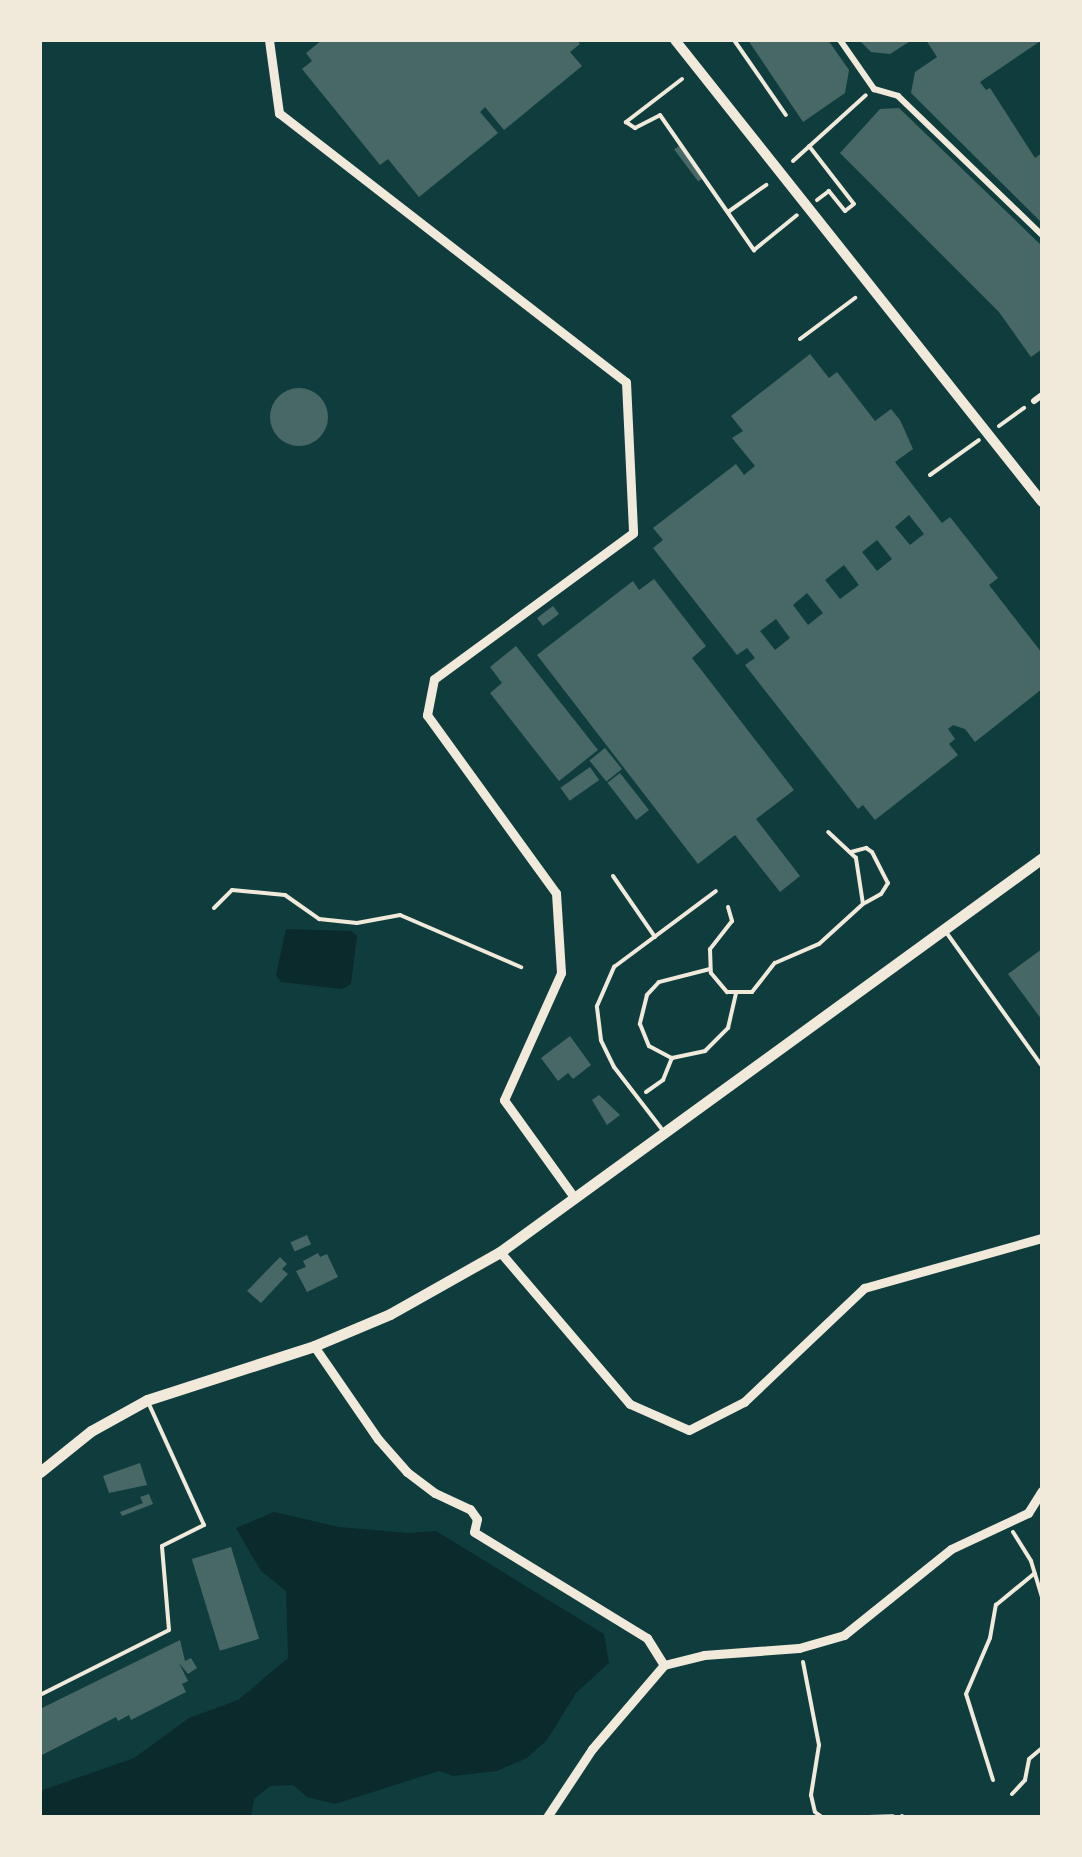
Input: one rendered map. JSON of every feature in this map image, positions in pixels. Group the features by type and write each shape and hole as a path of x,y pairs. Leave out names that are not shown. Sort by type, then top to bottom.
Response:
{"main road":[{"path":"40,1472 91,1430 147,1400 314,1346 390,1314 500,1252 1042,858"}],"street":[{"path":"268,40 279,114 626,382 633,532 434,679 427,715 556,894 561,972 504,1100 574,1198"},
{"path":"675,40 1042,502"},
{"path":"840,40 874,88 898,96 1042,235"},
{"path":"1034,400 1042,395"},
{"path":"500,1252 630,1404 688,1430 744,1402 864,1288 1042,1238"},
{"path":"314,1346 378,1439 408,1472 434,1493 470,1509 477,1519 474,1532 646,1638 664,1666"},
{"path":"547,1817 592,1749 664,1666 704,1655 799,1648 844,1635 950,1549 971,1536 1009,1526 1028,1513 1042,1491"}],"lane":[{"path":"734,40 786,115"},
{"path":"613,876 655,937"},
{"path":"664,1132 614,1067 600,1040 597,1006 614,967 716,892"},
{"path":"944,930 1042,1066"},
{"path":"40,1695 168,1630 162,1546 204,1525 147,1400"}],"path":[{"path":"682,79 626,122 635,128 660,116 754,250 799,214"},
{"path":"793,160 874,88"},
{"path":"810,146 854,204 845,210 829,190 814,202"},
{"path":"728,212 766,186"},
{"path":"800,339 855,298"},
{"path":"828,832 851,852 860,876 863,904"},
{"path":"728,906 732,920 710,949 710,968 720,988 736,994 758,990 775,964 820,944 888,883 872,852 866,848 851,852"},
{"path":"214,908 232,890 285,894 320,919 357,923 400,915 521,967"},
{"path":"710,968 659,982 644,1002 642,1037 649,1046 672,1057 705,1051 722,1037 736,994"},
{"path":"638,1098 664,1080 672,1057"},
{"path":"1009,1526 1035,1573 1042,1596"},
{"path":"993,1780 966,1694 990,1638 996,1605 1035,1573"},
{"path":"799,1648 818,1744 812,1795 815,1812 822,1817"},
{"path":"1012,1794 1025,1780 1030,1760 1042,1748"},
{"path":"868,1817 902,1817"}],"water":[{"path":"286,929 351,931 357,936 351,984 342,989 281,982 276,975"},
{"path":"274,1512 339,1527 409,1533 436,1531 604,1634 609,1663 576,1693 547,1740 527,1758 497,1771 453,1776 439,1771 335,1804 307,1797 293,1785 270,1786 254,1799 251,1817 40,1817 40,1791 134,1758 189,1718 238,1700 288,1658 286,1591 261,1571 236,1528"}],"building":[{"path":"322,40 577,40 580,44 570,52 582,66 504,130 485,107 480,112 498,133 419,197 388,159 380,165 302,69 312,61 306,53"},
{"path":"748,40 828,40 849,70 845,93 803,122"},
{"path":"859,40 912,40 890,54 871,52"},
{"path":"926,40 1042,40 980,82 986,90 990,88 1035,158 1042,153 1042,223 911,93 915,72 937,57"},
{"path":"899,108 1042,246 1042,349 1031,357 999,312 840,153 880,109"},
{"path":"679,146 703,178 698,182 674,150"},
{"path":"810,354 829,378 837,372 875,421 891,409 913,449 895,462 942,523 950,517 998,578 989,585 1042,653 1042,689 975,742 965,729 953,725 948,729 955,739 949,744 958,755 875,820 863,805 858,809 745,665 755,658 747,648 737,655 653,548 663,540 653,528 736,464 744,475 755,466 732,438 743,431 731,416","holes":["909,515 924,534 910,545 895,527","877,540 892,559 877,571 862,552","844,565 859,585 840,599 825,580","807,593 823,613 808,625 793,605","776,619 790,638 775,650 760,631"]},
{"path":"299,388 319,397 328,417 319,437 299,446 279,437 270,417 279,397"},
{"path":"654,579 706,646 692,658 794,790 756,819 800,876 780,892 735,835 698,864 537,655 633,581 639,590"},
{"path":"553,606 559,614 543,626 537,618"},
{"path":"516,646 598,750 559,781 490,693 502,683 490,667"},
{"path":"605,748 622,769 606,782 589,761"},
{"path":"590,767 599,780 570,801 561,788"},
{"path":"620,773 649,810 636,820 607,783"},
{"path":"1042,949 1042,1020 1008,974"},
{"path":"570,1036 591,1065 573,1079 568,1073 558,1081 541,1058"},
{"path":"599,1095 620,1115 607,1125 592,1100"},
{"path":"307,1235 311,1244 295,1251 291,1242"},
{"path":"318,1253 320,1257 327,1254 338,1277 307,1292 296,1271 306,1267 303,1261"},
{"path":"280,1257 287,1264 282,1269 288,1274 261,1303 247,1291"},
{"path":"140,1463 147,1485 109,1493 103,1476"},
{"path":"149,1494 153,1504 122,1516 120,1512 143,1503 140,1497"},
{"path":"231,1547 259,1639 220,1651 192,1559"},
{"path":"180,1640 185,1661 191,1658 197,1668 188,1674 179,1663 188,1681 182,1684 186,1692 131,1720 129,1715 118,1721 116,1717 40,1756 40,1709"}]}
